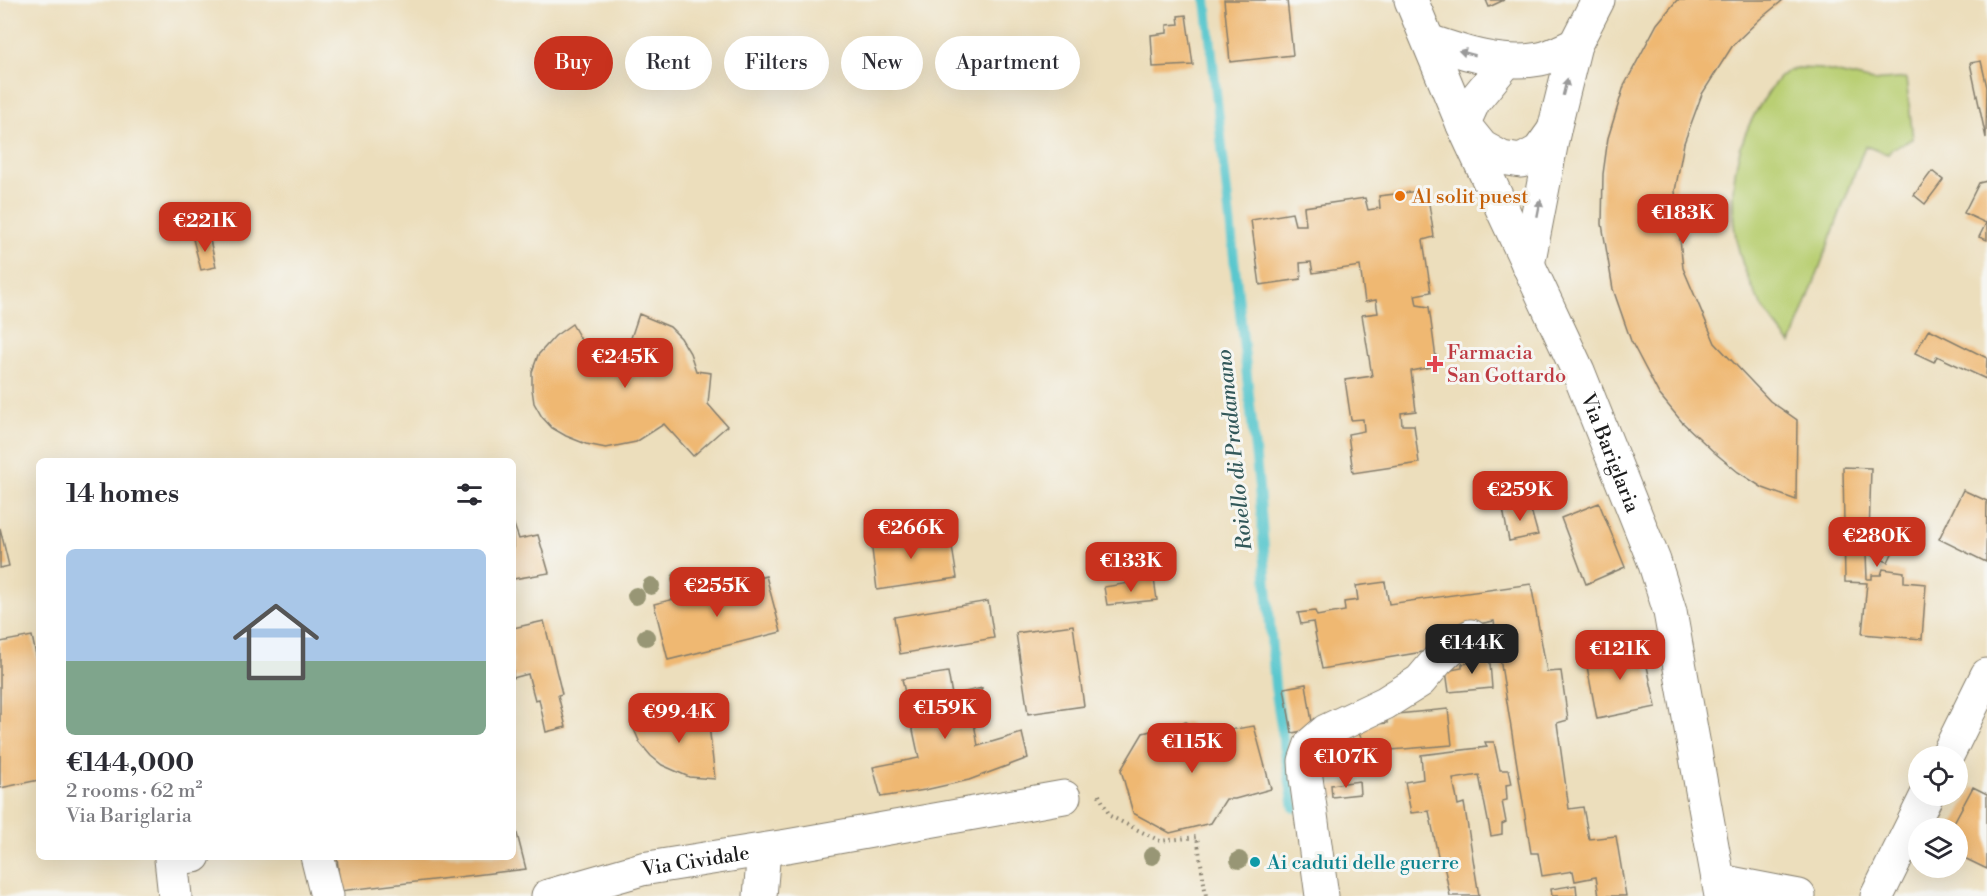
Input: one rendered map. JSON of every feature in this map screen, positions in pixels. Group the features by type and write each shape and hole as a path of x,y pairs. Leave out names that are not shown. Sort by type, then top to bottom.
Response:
{"street":[{"name":"Via Bariglaria","path":"1411,0 1464,125 1578,371 1663,587 1677,647 1720,888"},
{"path":"1528,265 1554,130 1575,45 1598,0"},
{"path":"1429,41 1466,53 1506,62 1542,59 1575,45"},
{"path":"1506,62 1474,100 1464,125 1482,147 1503,158 1521,161 1539,152 1554,130"},
{"path":"1322,896 1306,778 1305,761 1311,744 1326,731 1385,703 1420,681 1454,645 1471,636"},
{"path":"1952,746 1987,675"},
{"path":"764,850 1064,797"},
{"path":"1877,896 1922,806"},
{"name":"Via Cividale","path":"548,896 642,869 764,850 760,896"},
{"path":"171,860 175,896"},
{"path":"318,860 327,896"},
{"path":"1720,888 1798,896"}],"path":[{"path":"1064,797 1096,792 1110,816 1160,840 1197,837 1206,896"}],"green space":[{"path":"1797,68 1821,69 1873,81 1906,78 1913,139 1892,149 1888,154 1865,146 1791,344 1762,305 1744,268 1737,244 1733,195 1735,171 1750,124 1777,81 1785,73"}],"building":[{"path":"1224,0 1287,0 1293,55 1230,62"},
{"path":"1486,0 1504,0 1489,7"},
{"path":"1677,0 1783,0 1733,45 1702,94 1684,143 1675,191 1683,268 1715,343 1770,401 1797,420 1796,500 1763,488 1738,472 1682,422 1659,394 1631,341 1613,289 1602,224 1603,174 1608,138 1624,86 1657,24"},
{"path":"1186,15 1193,65 1153,67 1151,35 1167,33 1167,25 1179,24 1178,16"},
{"path":"1981,61 1987,87 1986,138 1970,63"},
{"path":"1932,171 1943,180 1925,204 1914,195"},
{"path":"1987,181 1987,240 1979,237 1986,223 1964,213 1979,183"},
{"path":"1419,191 1421,197 1428,197 1434,237 1423,240 1431,292 1415,295 1417,305 1429,307 1437,366 1411,371 1416,411 1401,413 1402,425 1414,425 1419,463 1353,473 1348,434 1364,431 1363,419 1351,420 1345,380 1372,376 1362,315 1378,313 1376,300 1365,302 1360,266 1313,273 1311,262 1300,263 1301,279 1260,285 1251,220 1292,213 1295,225 1306,225 1304,207 1365,198 1368,210 1380,208 1379,196"},
{"path":"209,235 216,267 201,270 193,239"},
{"path":"639,314 670,327 681,338 690,353 696,371 711,373 708,404 727,426 693,456 664,424 636,442 606,448 586,444 552,428 534,403 532,372 538,355 555,336 572,324 584,345 608,340 630,341"},
{"path":"1929,329 1987,358 1986,379 1937,356 1934,362 1915,353"},
{"path":"1843,467 1871,468 1869,537 1895,547 1888,562 1866,553 1867,579 1872,579 1872,575 1881,575 1883,569 1904,572 1904,582 1926,584 1922,639 1862,634 1867,583 1845,582"},
{"path":"1963,490 1987,501 1986,562 1939,539"},
{"path":"1529,503 1538,535 1509,541 1503,509"},
{"path":"1599,503 1625,567 1586,584 1561,518"},
{"path":"0,528 9,566 0,568"},
{"path":"902,529 904,542 950,534 957,578 877,590 870,533"},
{"path":"516,530 519,539 538,535 549,573 516,578"},
{"path":"766,576 781,632 668,660 654,604"},
{"path":"1154,579 1157,600 1107,605 1104,587"},
{"path":"1385,582 1389,604 1531,584 1547,672 1561,671 1568,720 1557,723 1569,809 1583,807 1589,839 1616,836 1626,896 1599,896 1596,877 1575,881 1573,871 1542,876 1538,853 1531,853 1494,621 1445,631 1446,648 1322,669 1313,622 1301,624 1298,613 1315,611 1317,616 1345,611 1344,602 1358,600 1356,586"},
{"path":"988,601 994,638 900,654 894,617"},
{"path":"544,621 562,694 558,695 566,727 546,732 539,699 535,700 528,674 516,677 516,627"},
{"path":"1073,625 1084,706 1028,714 1016,633"},
{"path":"32,636 36,655 36,781 0,788 0,642"},
{"path":"1627,640 1630,650 1643,648 1656,707 1597,719 1585,656 1606,652 1606,643"},
{"path":"1489,651 1492,688 1449,692 1446,671 1462,668 1462,664 1475,662 1474,653"},
{"path":"948,672 952,695 982,688 974,723 978,746 1022,733 1028,758 969,780 881,797 873,767 919,758 902,679"},
{"path":"1306,684 1313,729 1292,733 1284,688"},
{"path":"682,709 688,717 691,713 706,719 704,724 709,725 715,779 689,777 662,765 640,743 633,727"},
{"path":"1448,709 1452,745 1391,750 1391,746 1367,749 1355,726 1387,723 1387,715"},
{"path":"1186,722 1211,736 1210,733 1254,726 1271,789 1235,799 1226,799 1211,823 1170,833 1133,813 1121,770 1143,733"},
{"path":"1485,742 1494,742 1500,770 1509,770 1512,784 1506,785 1507,800 1502,801 1506,822 1502,824 1502,834 1491,836 1479,775 1453,779 1458,805 1464,803 1479,896 1450,896 1444,865 1440,866 1429,811 1411,813 1405,782 1423,779 1421,755 1487,747"},
{"path":"1359,781 1360,794 1332,797 1331,785"},
{"path":"1973,787 1987,794 1987,869 1968,860 1968,818 1956,818 1963,806 1968,806 1968,796"},
{"path":"516,830 526,869 340,891 337,860 516,860"},
{"path":"1576,885 1577,896 1552,896 1551,889"}],"waterway":[{"name":"Roiello di Pradamano","path":"1206,0 1259,487 1275,687 1294,808"}],"place":[{"name":"Al solit puest","path":"1400,196"},
{"name":"Farmacia San Gottardo","path":"1435,364"},
{"name":"Ai caduti delle guerre","path":"1255,862"}]}
